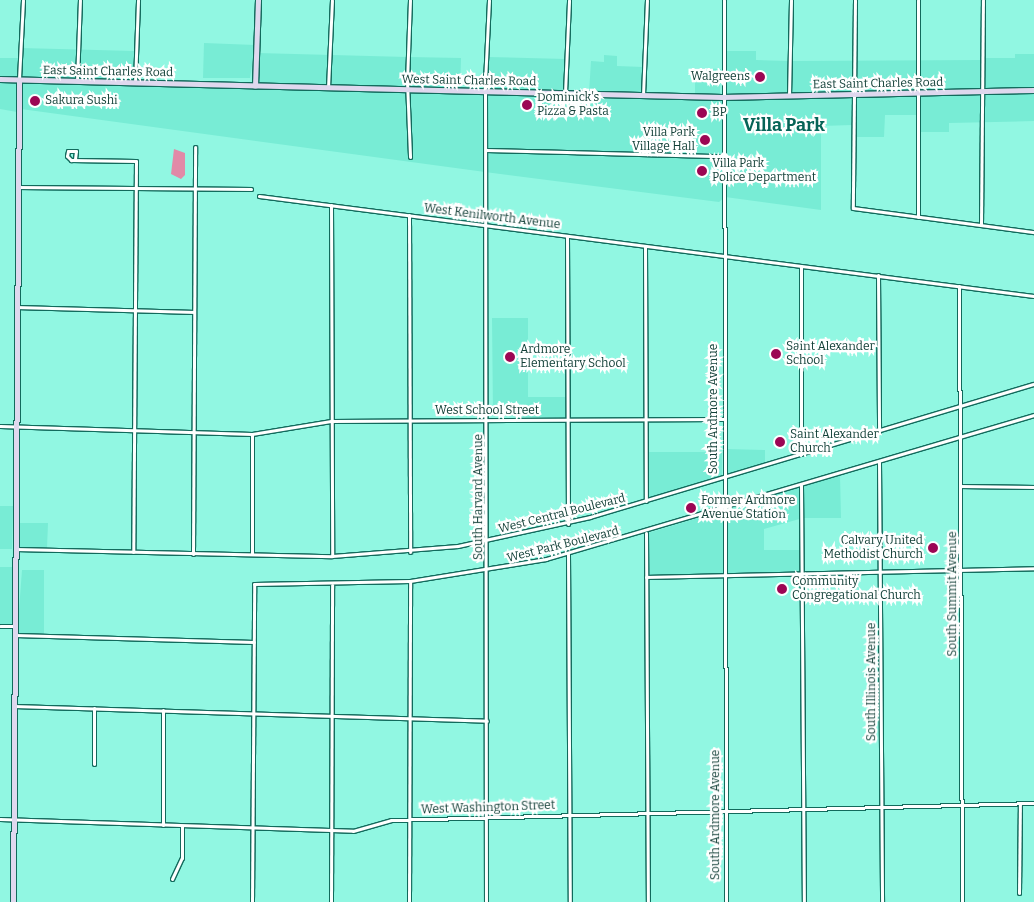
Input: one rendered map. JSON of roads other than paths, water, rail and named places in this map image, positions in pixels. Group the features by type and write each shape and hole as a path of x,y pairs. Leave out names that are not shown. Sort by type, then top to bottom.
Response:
{"main road":[{"path":"255,86 258,0"},
{"name":"East Saint Charles Road","path":"0,79 215,85"},
{"path":"13,902 19,80"},
{"name":"West Saint Charles Road","path":"215,85 722,97"},
{"name":"East Saint Charles Road","path":"722,97 1034,90"}],"street":[{"path":"19,80 23,0"},
{"path":"77,82 80,0"},
{"path":"135,83 138,0"},
{"path":"328,88 332,0"},
{"path":"410,0 408,90 410,156"},
{"name":"South Harvard Avenue","path":"486,902 488,541 486,92 489,0"},
{"path":"565,94 569,0"},
{"path":"643,95 647,0"},
{"name":"South Ardmore Avenue","path":"724,0 722,156 726,902"},
{"path":"789,96 791,0"},
{"path":"855,0 853,208 1034,232"},
{"path":"918,0 915,93 918,217"},
{"path":"981,225 983,0"},
{"path":"193,554 195,147"},
{"path":"486,150 722,156"},
{"path":"75,159 136,161 134,552"},
{"path":"18,186 194,190 251,189"},
{"name":"West Kenilworth Avenue","path":"259,196 1034,296"},
{"path":"331,206 332,556"},
{"path":"409,216 410,552"},
{"path":"567,236 568,524"},
{"path":"645,246 646,501"},
{"path":"801,266 801,454"},
{"path":"878,275 879,431"},
{"name":"South Summit Avenue","path":"959,286 962,902"},
{"path":"17,307 194,312"},
{"name":"West Central Boulevard","path":"16,549 332,556 410,552 488,541 568,524 1034,384"},
{"name":"West Park Boulevard","path":"254,642 254,584 332,585 410,581 488,571 568,554 724,510 1034,415"},
{"name":"West School Street","path":"0,426 252,434 331,421 723,419"},
{"path":"252,434 252,554"},
{"name":"South Illinois Avenue","path":"879,462 882,902"},
{"path":"801,485 804,902"},
{"path":"961,486 1034,487"},
{"path":"646,533 648,902"},
{"path":"568,554 570,902"},
{"path":"646,577 1034,568"},
{"path":"409,902 410,581"},
{"path":"331,902 332,585"},
{"path":"0,626 15,626"},
{"path":"15,635 254,642 252,902"},
{"path":"14,706 487,722"},
{"path":"94,708 94,764"},
{"path":"163,710 163,825"},
{"name":"West Washington Street","path":"0,818 182,826 358,830 384,820 409,819 1034,803"},
{"path":"1020,804 1020,893"},
{"path":"172,879 182,858 182,826"}],"place":[{"name":"Walgreens","path":"760,77"},
{"name":"Sakura Sushi","path":"35,101"},
{"name":"Dominick's Pizza & Pasta","path":"527,105"},
{"name":"BP","path":"702,113"},
{"name":"Villa Park Village Hall","path":"705,140"},
{"name":"Villa Park Police Department","path":"702,171"},
{"name":"Saint Alexander School","path":"776,354"},
{"name":"Ardmore Elementary School","path":"510,357"},
{"name":"Saint Alexander Church","path":"780,442"},
{"name":"Former Ardmore Avenue Station","path":"691,508"},
{"name":"Calvary United Methodist Church","path":"933,548"},
{"name":"Community Congregational Church","path":"782,589"}],"district":[{"name":"Villa Park","path":"784,125"}]}
